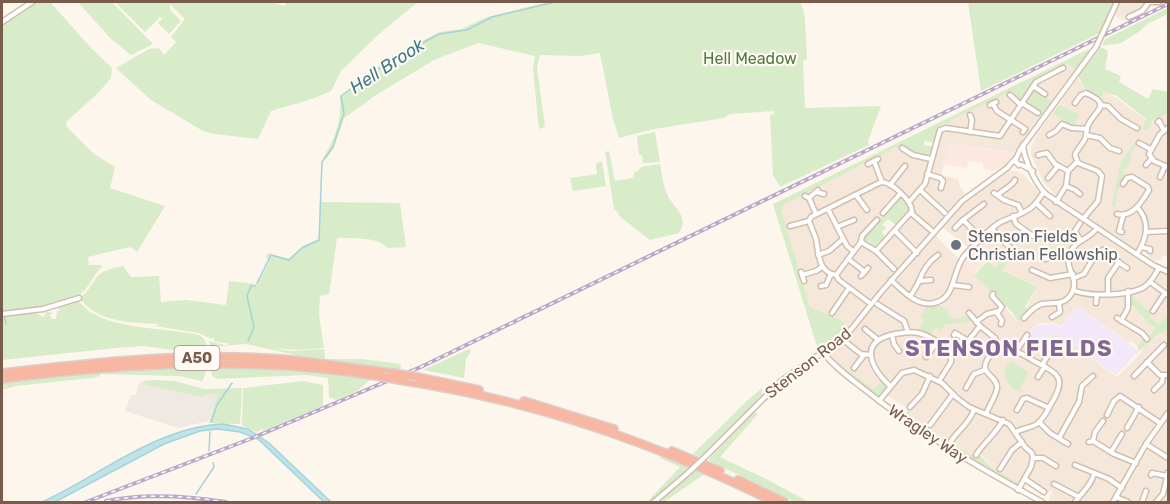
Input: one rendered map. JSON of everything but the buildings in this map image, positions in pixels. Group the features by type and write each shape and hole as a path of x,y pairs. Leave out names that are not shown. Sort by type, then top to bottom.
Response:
{"highway":[{"name":"A50","path":"2,373 72,365 213,358 292,360 417,377 529,402 590,420 694,459 784,502"},
{"name":"A50","path":"2,379 73,370 213,363 301,368 383,377 497,399 585,424 691,463 774,502"}],"street":[{"path":"2,22 32,2"},
{"name":"Stenson Road","path":"654,502 709,453 781,381 845,337 891,280 966,196 1007,168 1096,47 1117,2"},
{"path":"1129,17 1142,11 1149,2 1159,2"},
{"path":"909,202 925,184 938,134 942,129 999,137 1038,80 1062,71"},
{"path":"1033,86 1045,94"},
{"path":"1077,162 1075,153 1086,135 1089,123 1099,112 1100,105 1098,100 1086,93 1081,95 1078,102"},
{"path":"1010,95 1012,99 1038,113"},
{"path":"993,104 997,111 1025,129 1023,132"},
{"path":"1100,105 1108,106 1120,120 1132,124 1137,129"},
{"path":"970,115 972,120 970,132"},
{"path":"1146,165 1151,159 1150,149 1166,130 1160,121 1158,122"},
{"path":"1052,135 1062,124 1071,128 1087,129"},
{"path":"1086,135 1100,138 1110,148 1119,152"},
{"path":"1139,143 1150,149"},
{"path":"1021,165 1025,163 1023,145"},
{"path":"905,148 914,155 931,159"},
{"path":"1041,152 1048,154 1052,162 1068,171"},
{"path":"1025,157 1016,157 1016,163 1033,171"},
{"path":"1025,157 1044,192 1056,202 1082,221 1168,272"},
{"path":"1151,159 1167,166 1160,177"},
{"path":"868,164 876,160 882,182"},
{"path":"1056,202 1066,186 1068,171 1077,162"},
{"path":"1077,162 1098,171 1102,176 1098,201 1073,231 1081,241"},
{"name":"Stenson Road","path":"1007,168 1021,165"},
{"path":"1048,178 1058,166"},
{"path":"890,185 905,169"},
{"path":"927,174 940,178 943,181 941,188"},
{"path":"1117,214 1123,216 1130,214 1151,187 1134,177 1127,176 1123,184"},
{"path":"1016,180 996,194 1018,205 1022,213"},
{"path":"789,227 809,220 816,214 882,182 890,185 912,206 911,213 876,251"},
{"path":"1066,186 1075,189 1080,194"},
{"path":"920,190 945,213"},
{"path":"816,214 807,197 817,191 824,194"},
{"path":"891,280 922,303 935,303 945,297 953,285 959,263 982,239 992,229 1036,203 1044,192"},
{"path":"883,213 900,194"},
{"path":"856,195 867,210"},
{"path":"1036,203 1050,216"},
{"path":"955,228 976,208 984,204"},
{"path":"1137,207 1145,219 1146,232 1137,254"},
{"path":"828,209 843,239 853,252"},
{"path":"911,213 927,228"},
{"path":"1013,216 1016,224 1027,229 1033,237"},
{"path":"1122,232 1119,231 1123,216"},
{"path":"809,220 822,267 871,304"},
{"path":"837,227 854,220"},
{"path":"821,286 826,285 861,242 862,236 877,220"},
{"path":"963,220 982,239"},
{"path":"1024,318 1038,308 1059,303 1068,298 1073,290 1069,255 1073,247 1090,236 1097,228"},
{"path":"992,229 1017,253"},
{"path":"895,231 917,253"},
{"path":"1146,232 1168,231"},
{"path":"818,255 829,251 843,239"},
{"path":"861,242 876,251 894,269"},
{"path":"1141,247 1150,249 1150,251"},
{"path":"1035,270 1050,278 1084,274 1090,262 1103,250"},
{"path":"1046,259 1056,251 1069,255"},
{"path":"910,296 918,286 921,273 938,255"},
{"path":"848,259 866,270 861,276"},
{"path":"1108,294 1108,278 1118,262 1127,268"},
{"path":"802,276 822,267"},
{"path":"1073,290 1097,295 1141,289 1150,282 1159,268"},
{"path":"919,280 931,280"},
{"path":"1150,282 1167,294 1159,307 1153,311"},
{"path":"953,285 969,287"},
{"path":"832,313 849,288"},
{"path":"1128,291 1128,308 1119,320 1140,332 1147,339"},
{"path":"1096,303 1097,295"},
{"path":"954,336 955,333 968,341 987,314 996,312 1002,307 992,296"},
{"path":"3,315 43,309 79,298"},
{"path":"1053,317 1060,312 1059,303"},
{"path":"878,307 904,321 908,332"},
{"path":"996,312 1002,320 1001,324"},
{"path":"969,313 996,339 1000,350"},
{"path":"867,332 877,339"},
{"path":"890,386 871,355 873,345 877,339 908,332 920,333 949,351 952,357 950,365 939,381"},
{"path":"1017,350 1027,334"},
{"path":"892,335 898,348"},
{"path":"927,354 937,342"},
{"path":"851,344 864,355 871,355"},
{"path":"1134,376 1164,345"},
{"path":"985,370 989,357 1000,350 1017,350 1054,371 1059,382 1057,393 1049,408 1039,422 1016,432"},
{"name":"Wragley Way","path":"823,352 879,401 946,447 1042,502"},
{"path":"1038,377 1049,354 1061,353"},
{"path":"854,368 864,355"},
{"path":"1147,362 1160,375 1166,375 1154,390"},
{"path":"879,401 902,373 914,370 939,381 961,402 974,410 1003,420 1016,432 1034,458 1018,490"},
{"path":"969,386 974,374 985,370"},
{"path":"985,370 997,386 986,414"},
{"path":"911,403 922,394 930,376"},
{"path":"1059,438 1074,415 1080,401 1082,386 1092,377"},
{"path":"931,422 953,394"},
{"path":"1108,412 1118,395 1160,423"},
{"path":"1017,411 1019,403 1027,398 1049,408"},
{"path":"1127,428 1139,407"},
{"path":"951,441 967,424 974,410"},
{"path":"1113,502 1146,444 1168,414"},
{"path":"976,455 986,441 995,434 1003,420"},
{"path":"1102,421 1091,441 1136,463"},
{"path":"1039,422 1065,443"},
{"path":"1111,452 1121,437"},
{"path":"1000,469 1012,450 1022,442"},
{"path":"1146,444 1168,458"},
{"path":"1034,458 1042,458 1053,466"},
{"path":"1078,465 1109,479 1122,488"},
{"path":"1151,475 1152,473 1168,474 1163,495 1156,502"},
{"path":"1075,502 1092,483 1094,474"},
{"path":"1025,479 1040,491"},
{"path":"1056,486 1079,496"},
{"path":"1142,502 1146,491"},
{"path":"1116,497 1128,502"}],"shaded area":[{"path":"1120,2 1154,2 1148,9 1124,21 1115,16"},
{"path":"1068,64 1076,70 1053,101 1032,86"},
{"path":"1078,78 1097,103 1104,92 1117,98 1146,120 1142,129 1146,131 1153,120 1168,113 1168,255 1162,256 1162,260 1154,261 1149,257 1148,251 1135,250 1057,197 1043,181 1031,155 1031,146 1038,133"},
{"path":"1012,90 1015,96 1043,115 1014,153 950,143 941,175 958,179 966,196 891,277 850,328 839,319 810,307 782,212 784,205 900,145 914,154 931,158 943,123","holes":["900,197 909,211 889,235 873,247 862,239"]},
{"path":"950,143 1014,153 1004,166 993,171 983,169 983,163 968,161 967,168 943,164"},
{"path":"1009,171 1017,171 1024,175 1040,193 1155,270 1168,274 1168,315 1160,324 1150,317 1150,312 1134,300 1133,292 1127,294 1127,305 1140,312 1141,316 1155,328 1137,346 1131,341 1129,343 1077,306 1061,326 1041,323 1025,332 1040,347 1055,332 1117,377 1140,354 1143,347 1168,327 1168,409 1154,426 1110,502 1051,502 1049,500 1053,490 1043,494 1027,482 1019,484 992,467 980,453 977,458 957,448 919,424 909,413 909,409 887,395 878,394 830,357 831,351 849,336 882,293 896,282 935,235 1017,321 1029,311 1026,308 1037,287 1002,269 1007,263 982,235 969,248 942,227 969,198"},
{"path":"985,239 1004,258 995,267 987,261 974,274 962,263"},
{"path":"1077,306 1139,351 1116,375 1055,332 1040,346 1026,333 1043,324 1061,327"},
{"path":"143,381 146,385 201,397 209,394 219,395 209,421 178,428 125,411 131,395 136,395 139,384"},
{"path":"1168,418 1168,502 1117,502 1158,431"}],"green space":[{"path":"36,2 50,2 112,68 111,78 66,122 67,127 94,154 115,167 110,188 165,206 137,252 130,247 88,257 89,265 101,265 102,267 77,297 48,305 48,307 3,312 2,24"},
{"path":"78,2 112,2 153,44 131,55 111,39"},
{"path":"115,2 271,2 285,6 286,2 418,2 378,35 341,71 331,91 271,111 258,139 203,131 151,100 116,68 149,49 159,48 164,55 176,42 171,37 185,19 170,4 170,10 181,21 169,34 158,23 162,19 160,17 145,32"},
{"name":"Hell Meadow","path":"548,2 801,2 805,18 807,59 803,61 805,108 881,106 868,141 869,145 780,187 773,175 770,115 774,114 774,111 730,114 724,118 654,129 619,138 600,53 580,56 540,55 537,68 545,127 539,129 533,70 535,56 478,43 434,60 376,95 344,118 334,147 326,159 323,158 337,129 340,97 392,56 440,32 461,29 487,17"},
{"path":"968,2 1114,2 1100,33 981,91"},
{"path":"1168,8 1168,14 1147,24 1121,43 1102,46 1105,39"},
{"path":"1101,47 1108,51 1105,69 1121,76 1119,82 1148,99 1153,89 1168,92 1168,113 1153,120 1147,131 1142,129 1146,119 1117,96 1104,92 1100,99 1087,92 1078,76"},
{"path":"1089,49 1089,53 1076,70 1067,64 1032,87 1053,101 1043,115 1015,96 1012,91 951,120 951,123 943,123 935,143 925,141 924,145 934,147 931,159 914,154 900,145 784,205 782,212 810,307 839,319 850,328 842,338 819,353 773,204"},
{"path":"1059,105 1079,114 1075,124 1079,126 1069,125 1053,113"},
{"path":"655,132 660,162 643,163 642,155 639,155 637,136"},
{"path":"1134,143 1138,143 1130,154 1131,162 1124,170 1115,207 1112,206 1120,165"},
{"path":"609,151 615,181 633,178 634,172 641,167 660,164 669,199 682,217 683,222 679,233 650,240 618,215 619,213 614,209 605,152"},
{"path":"602,162 606,186 573,191 570,178 597,174 596,163"},
{"path":"900,197 908,204 909,211 896,225 888,219 882,225 886,228 882,232 885,238 873,247 870,245 871,241 868,244 862,239"},
{"path":"320,202 400,203 406,247 388,248 371,240 337,238 329,294 320,296 319,315 324,348 297,350 272,348 291,351 324,349 325,359 362,359 401,364 402,373 324,362 324,359 246,344 210,347 209,341 230,344 214,341 214,337 212,339 198,333 155,326 160,324 128,322 106,317 87,306 80,298 100,274 123,266 131,277 159,276 161,302 186,300 226,305 229,281 257,284 269,262 266,256 268,253 288,259 303,246 319,239"},
{"path":"1003,259 1007,263 1002,270 1037,287 1025,307 1029,310 1018,321 1011,311 974,275 988,261 995,267"},
{"path":"1133,292 1135,300 1150,312 1150,317 1159,324 1168,315 1168,329 1157,335 1139,351 1137,346 1143,339 1146,342 1150,339 1148,336 1155,328 1131,305"},
{"path":"78,300 88,310 117,323 199,335 204,339 208,349 206,347 172,350 145,346 2,360 2,318 34,312 44,317 46,311 52,313 50,316 52,319 56,319 57,311 60,311 58,306"},
{"path":"937,304 947,310 949,317 959,319 964,316 970,317 973,321 945,325 940,330 936,327 930,335 918,330 925,320 921,317 926,306"},
{"path":"469,349 471,351 466,359 464,378 423,370"},
{"path":"831,357 874,390 882,380 885,387 880,396 876,397 829,358"},
{"path":"1011,361 1028,372 1019,391 1012,388 1004,377 1006,373 1003,370"},
{"path":"211,366 270,368 372,378 357,391 336,400 329,397 328,378 306,375 218,379 212,376"},
{"path":"206,367 202,381 179,376 100,374 92,378 16,386 2,390 2,383 92,371"},
{"path":"143,381 175,381 204,389 242,388 240,424 209,423 218,395 209,394 201,397 146,385"},
{"path":"303,381 323,385 323,406 263,431 263,429 256,432 242,425 243,388"},
{"path":"762,388 762,395 707,452 701,457 693,454 749,399"},
{"path":"909,408 909,413 919,423 929,427 948,444 977,458 979,454 991,467 1020,484 1015,486 961,454 904,416"},
{"path":"753,411 758,414 720,457 809,502 794,502 708,460"},
{"path":"663,454 692,467 651,502 647,502 680,467 660,458"},
{"path":"697,469 720,480 703,475 664,502 658,502"}],"water":[{"path":"223,424 248,429 269,443 331,502 324,502 258,439 240,432 218,429 200,431 164,444 55,502 42,502 152,443 198,427"}],"waterway":[{"name":"Hell Brook","path":"257,283 271,255 289,260 302,248 319,240 322,162 333,147 344,113 341,96 391,60 439,34 467,30 492,17 555,2"},
{"name":"Hell Brook","path":"248,341 254,327 247,296 251,286 255,286"},
{"path":"3,309 6,324"},
{"name":"Hell Brook","path":"211,422 217,405 232,383"},
{"name":"Hell Brook","path":"209,451 210,432"},
{"name":"Hell Brook","path":"196,494 214,467 213,463"}],"railway":[{"path":"86,502 250,439 423,366 1168,4"},
{"path":"106,501 166,496 226,502"}],"place":[{"name":"Stenson Fields Christian Fellowship","path":"956,245"}],"district":[{"name":"STENSON FIELDS","path":"1009,348"}]}
